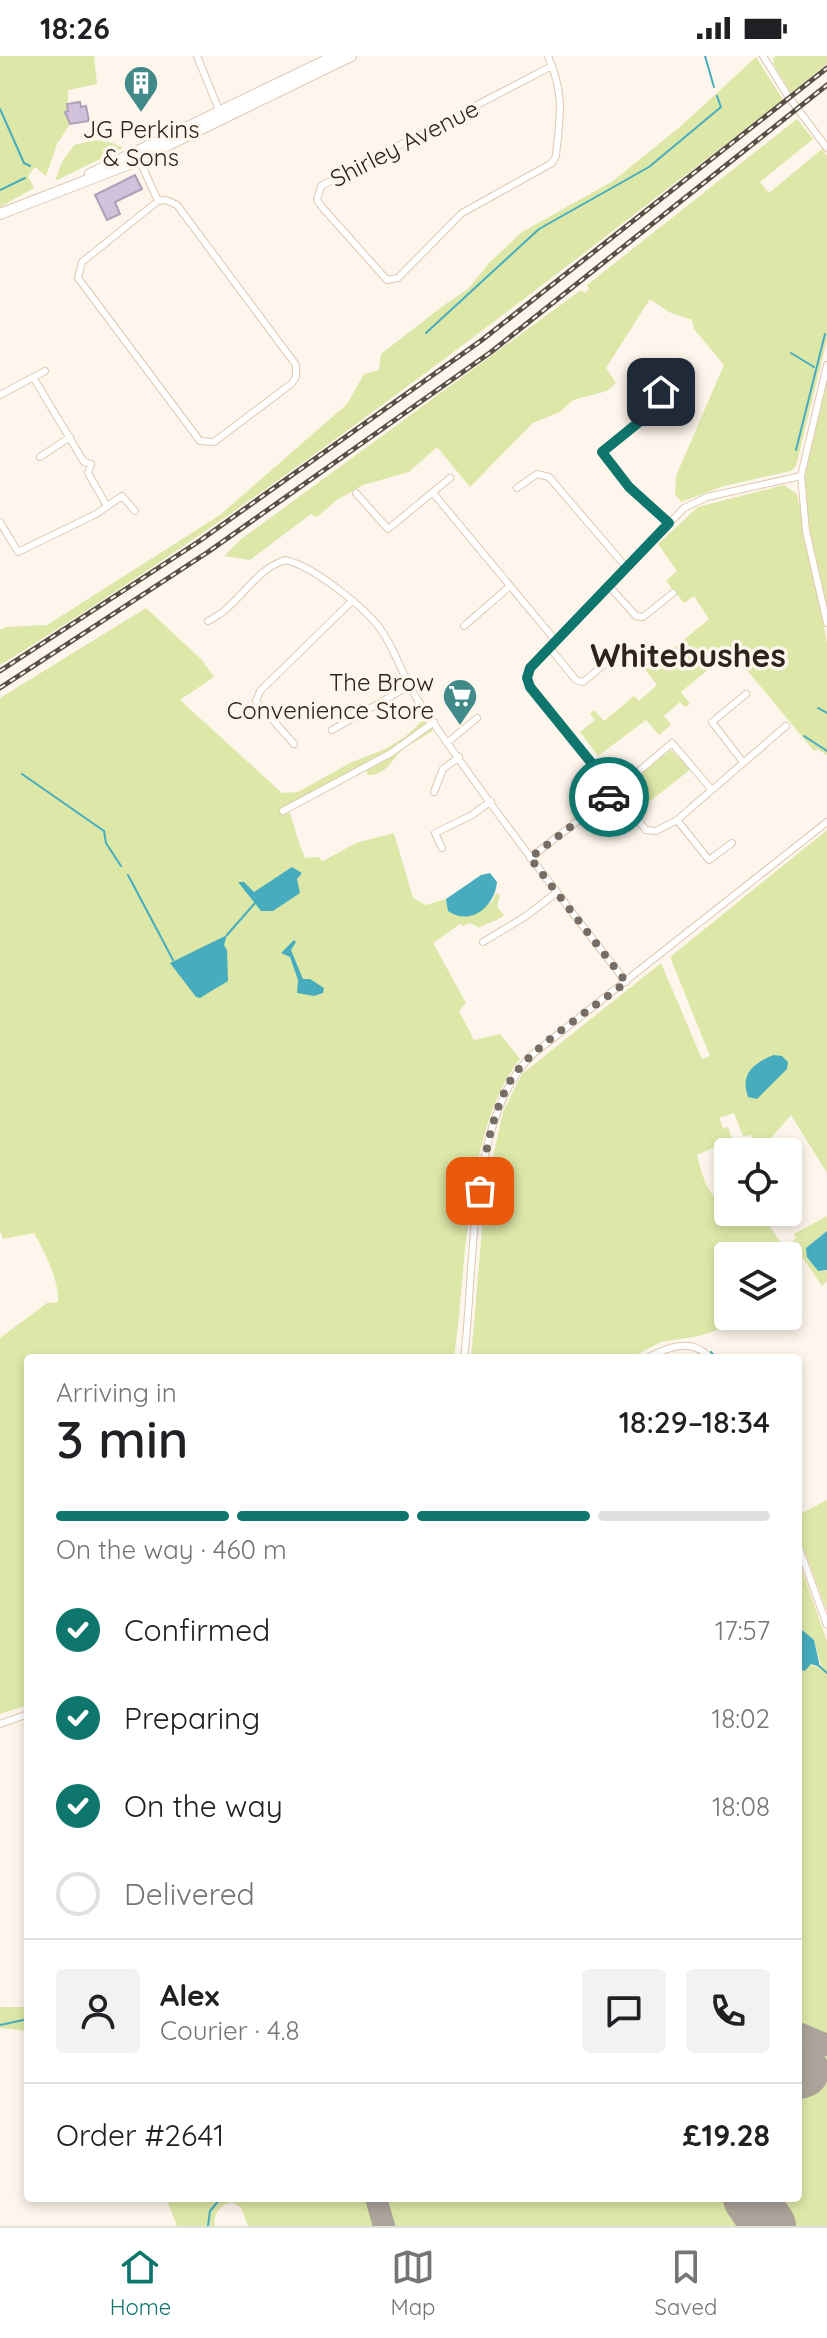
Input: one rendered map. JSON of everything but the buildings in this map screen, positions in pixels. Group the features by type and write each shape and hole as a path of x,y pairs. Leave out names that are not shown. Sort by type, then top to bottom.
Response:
{"main road":[{"path":"68,187 219,110 330,60 351,56"},
{"path":"0,214 139,159 330,60"}],"street":[{"path":"197,56 219,110"},
{"path":"548,56 552,66"},
{"path":"763,56 827,148"},
{"name":"Shirley Avenue","path":"552,66 561,94 556,156 552,163 462,213 398,278 387,280 317,200 321,186 552,66"},
{"path":"139,159 158,201"},
{"path":"166,200 177,205 297,371 291,384 214,442 200,441 78,278 82,262 158,201 166,200"},
{"path":"827,365 801,476 806,531 827,623"},
{"path":"669,523 629,487 602,452 663,399 652,374 656,367 664,367 671,375 676,390"},
{"path":"0,395 45,371"},
{"path":"33,377 53,415 84,462 92,465 88,473 107,506"},
{"path":"40,457 70,437"},
{"path":"517,488 537,474 549,477 626,567"},
{"path":"786,726 677,820 656,831 646,830 530,687 527,678 530,668 555,640 684,508 707,497 801,476"},
{"path":"356,493 388,529 450,478"},
{"path":"0,522 18,552 107,506 120,493 135,511"},
{"path":"433,493 555,640"},
{"path":"208,621 221,613 262,574 285,560 295,562 352,601 384,635 409,686 434,722 530,858 626,982"},
{"path":"464,626 510,586"},
{"path":"609,586 636,616 643,617 673,593"},
{"path":"294,744 256,701 260,691 352,601"},
{"path":"549,647 576,680 583,682 612,658"},
{"path":"332,730 409,686"},
{"path":"743,762 712,722 746,694"},
{"path":"448,742 477,718"},
{"path":"283,811 391,753 434,722"},
{"path":"626,782 672,743 711,789"},
{"path":"434,792 443,769 459,757"},
{"path":"530,858 615,792"},
{"path":"442,848 435,833 472,815 491,801"},
{"path":"677,820 709,860 732,843"},
{"path":"464,1354 480,1191 498,1107 510,1081 524,1062 827,822"},
{"path":"483,942 556,893"},
{"path":"657,1354 683,1344 691,1345 704,1354"},
{"path":"802,1556 827,1625"},
{"path":"0,1724 24,1715"}],"green space":[{"path":"0,56 94,56 97,84 68,90 68,111 65,112 70,124 57,144 46,176 35,167 28,176 34,188 0,207"},
{"path":"827,56 827,64 791,93 774,65 773,58"},
{"path":"756,57 783,100 496,320 301,464 102,600 0,665 0,630 47,625 220,515 347,404 364,374 379,370 381,354 468,289 490,262 522,232 613,181 681,126"},
{"path":"797,119 813,139 760,182 769,193 822,149 827,156 827,340 796,466 791,471 724,486 681,502 675,494 676,476 724,365 694,329 692,320 669,312 650,299 606,368 616,383 607,391 573,400 560,412 533,423 470,487 437,447 409,472 363,485 337,500 317,517 311,514 250,560 224,556 240,540 581,290 585,293 589,289 587,285"},
{"path":"96,140 123,148 55,181 62,162 74,145"},
{"path":"827,379 827,608 806,511 805,478 808,453"},
{"path":"784,485 797,494 827,642 827,755 817,749 814,751 731,651 681,692 690,704 685,707 680,702 664,716 671,725 659,735 646,720 598,756 580,732 595,720 590,714 594,710 604,721 634,696 639,701 657,685 642,665 652,656 648,651 652,648 662,658 709,619 694,596 684,603 666,581 677,571 658,544 698,507"},
{"path":"146,608 201,659 214,677 180,700 282,793 298,792 350,763 385,749 405,737 424,719 433,731 403,750 383,771 368,775 363,764 287,805 305,858 318,857 323,861 356,843 394,833 413,898 426,905 446,899 448,911 491,903 496,893 500,895 497,907 504,915 479,928 470,923 460,924 433,943 466,1003 459,1011 474,1040 500,1034 520,1059 502,1089 488,1123 478,1161 454,1354 24,1354 24,1706 0,1714 0,1338 47,1303 58,1302 58,1293 54,1275 34,1233 3,1239 0,1231 0,698"},
{"path":"671,750 691,769 640,809 629,795 634,787 632,780"},
{"path":"827,830 827,1173 791,1115 771,1138 743,1136 734,1113 719,1118 723,1128 728,1127 732,1138 714,1138 714,1147 697,1155 706,1185 714,1196 714,1226 770,1226 780,1242 714,1242 714,1330 716,1330 661,1342 638,1354 471,1354 485,1193 503,1112 522,1074 661,963 702,1059 710,1056 670,957"},
{"path":"827,1216 827,1231 807,1248 824,1272 827,1270 827,1281 822,1286 802,1257 802,1242 792,1242 796,1238 794,1234"},
{"path":"827,1500 827,1611 802,1544 802,1513"},
{"path":"802,1570 827,1641 827,2041 802,2029 802,1670 805,1671 810,1664 816,1667 821,1665 814,1640 802,1630"},
{"path":"0,2007 24,2007 24,2031 0,2028"},
{"path":"802,2041 827,2050 827,2226 390,2226 382,2202 802,2202"},
{"path":"168,2202 232,2202 218,2210 215,2226 177,2226"},
{"path":"232,2202 373,2202 379,2226 248,2226 241,2208"}],"water":[{"path":"292,867 302,873 297,879 300,893 273,911 261,911 238,882 244,882 254,892"},
{"path":"490,873 497,882 487,906 465,917 448,911 446,899 481,875"},
{"path":"227,935 224,945 227,950 228,981 200,998 196,997 170,963"},
{"path":"294,940 296,942 291,950 303,979 310,979 324,988 323,993 314,996 297,993 298,980 290,957 281,953"},
{"path":"773,1055 782,1056 788,1062 787,1069 757,1099 748,1097 746,1082 750,1070"},
{"path":"827,1231 827,1270 818,1271 807,1257 806,1248"},
{"path":"802,1630 814,1640 820,1667 811,1664 802,1670"}],"waterway":[{"path":"705,56 714,87"},
{"path":"426,333 539,229 649,167 721,107 717,96"},
{"path":"0,109 24,163 30,166"},
{"path":"0,190 25,178"},
{"path":"796,450 825,334"},
{"path":"791,353 814,367"},
{"path":"818,708 827,713"},
{"path":"804,736 827,751"},
{"path":"22,774 104,831 106,843 121,866"},
{"path":"128,875 173,960"},
{"path":"227,935 255,903"},
{"path":"819,1666 827,1673"},
{"path":"0,2025 24,2020"},
{"path":"208,2226 210,2211 218,2202"}],"taxiway":[{"path":"802,2035 827,2045"},
{"path":"377,2202 384,2226"}],"runway":[{"path":"753,2202 769,2226"}],"railway":[{"path":"0,671 198,542 482,340 827,68"},
{"path":"0,688 208,552 491,352 827,85"}],"way so far":[{"path":"480,1191 492,1128 510,1081 533,1054 626,982 530,858 609,797"}],"place":[{"name":"JG Perkins & Sons","path":"141,114"},
{"name":"The Brow Convenience Store","path":"460,727"}],"district":[{"name":"Whitebushes","path":"688,655"}],"route":[{"path":"609,797 615,792 530,687 527,678 530,668 669,523 629,487 602,452 659,406 663,399 661,392"}]}
